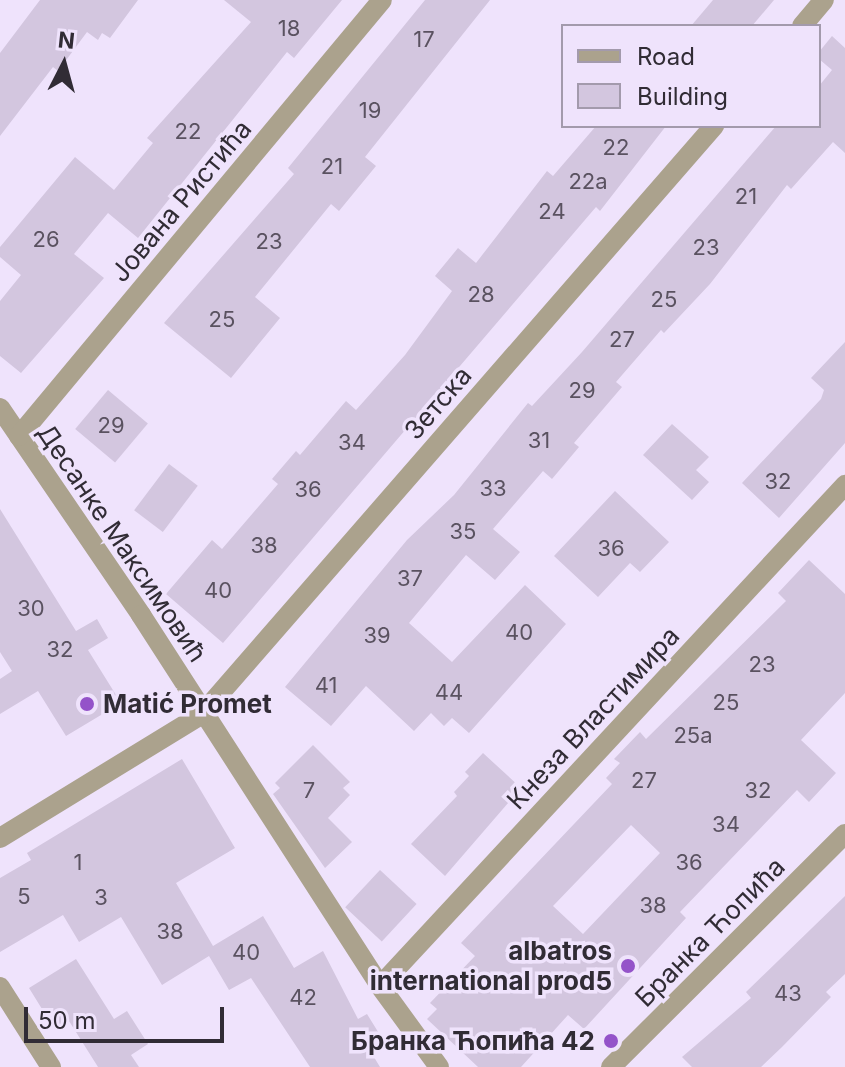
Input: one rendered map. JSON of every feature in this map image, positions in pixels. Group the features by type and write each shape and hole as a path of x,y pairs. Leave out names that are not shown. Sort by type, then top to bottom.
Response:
{"street":[{"name":"Јована Ристића","path":"19,436 382,0"},
{"path":"804,24 824,0"},
{"name":"Зетска","path":"0,838 202,714 712,128"},
{"name":"Десанке Максимовић","path":"0,408 380,986 439,1067"},
{"name":"Кнеза Властимира","path":"380,986 845,485"},
{"name":"Бранка Ћопића","path":"611,1067 845,834"},
{"path":"0,987 51,1067"}],"building":[{"path":"40,0 138,0 110,38 102,33 98,40 87,32 58,71 53,67 0,136 0,53"},
{"path":"224,0 342,0 294,58 287,52 138,238 108,213 74,254 104,278 21,373 0,356 0,301 21,275 0,257 0,247 75,157 114,190 153,143 147,138 251,22"},
{"path":"425,0 490,0 365,157 376,166 339,211 331,204 255,297 280,318 231,378 164,323 294,174 288,168"},
{"path":"713,0 774,0 754,24 693,24"},
{"path":"832,36 845,48 845,153 833,142 791,189 787,185 710,284 664,333 661,330 616,382 622,387 574,443 579,447 552,479 543,471 493,529 520,552 495,580 466,555 409,623 452,662 525,585 566,624 469,733 452,718 444,726 431,713 414,731 366,686 331,726 285,687 407,540 454,495 528,403 532,406 582,352 774,128 821,128 821,84 832,70 821,61 821,50"},
{"path":"594,128 664,128 600,211 596,207 223,643 166,594 212,540 222,549 278,484 272,479 296,451 300,455 346,401 356,410 405,355 452,291 435,276 458,248 476,263 547,171 553,176"},
{"path":"845,342 845,443 779,518 742,483 821,399 824,390 811,378"},
{"path":"108,390 148,423 115,462 75,429"},
{"path":"672,424 709,457 696,470 709,482 692,500 643,455"},
{"path":"169,464 198,486 163,532 134,510"},
{"path":"615,491 669,542 640,572 630,563 598,597 554,556"},
{"path":"0,509 76,631 97,619 108,638 88,650 121,703 66,736 38,691 0,714 0,679 12,671 0,652"},
{"path":"809,560 845,594 845,693 801,740 836,773 809,802 797,790 680,912 686,918 584,1029 568,1015 521,1067 478,1067 427,1019 437,1009 430,1003 475,956 461,943 612,784 606,778 620,763 614,759 640,732 646,739 786,601 778,593","holes":["631,825 660,853 583,934 553,906"]},
{"path":"313,745 350,782 343,788 350,795 328,818 352,842 325,868 273,794 280,788 275,783"},
{"path":"483,753 521,788 445,876 411,844 457,796 454,792 469,776 465,772"},
{"path":"182,759 235,848 176,883 213,946 263,916 294,968 323,951 358,1019 367,1014 380,1035 366,1044 380,1067 310,1067 251,978 229,990 209,956 162,985 121,917 79,942 63,915 0,952 0,878 31,860 27,853"},
{"path":"380,870 417,904 382,941 345,907"},
{"path":"845,896 845,974 826,992 831,997 761,1067 692,1067 682,1057 751,998 746,992"},
{"path":"76,959 114,1019 127,1011 148,1044 131,1055 139,1067 98,1067 69,1021 55,1030 29,988"}],"place":[{"name":"Matić Promet","path":"87,704"},
{"name":"albatros international prod5","path":"628,966"},
{"name":"Бранка Ћопића 42","path":"611,1041"}]}
